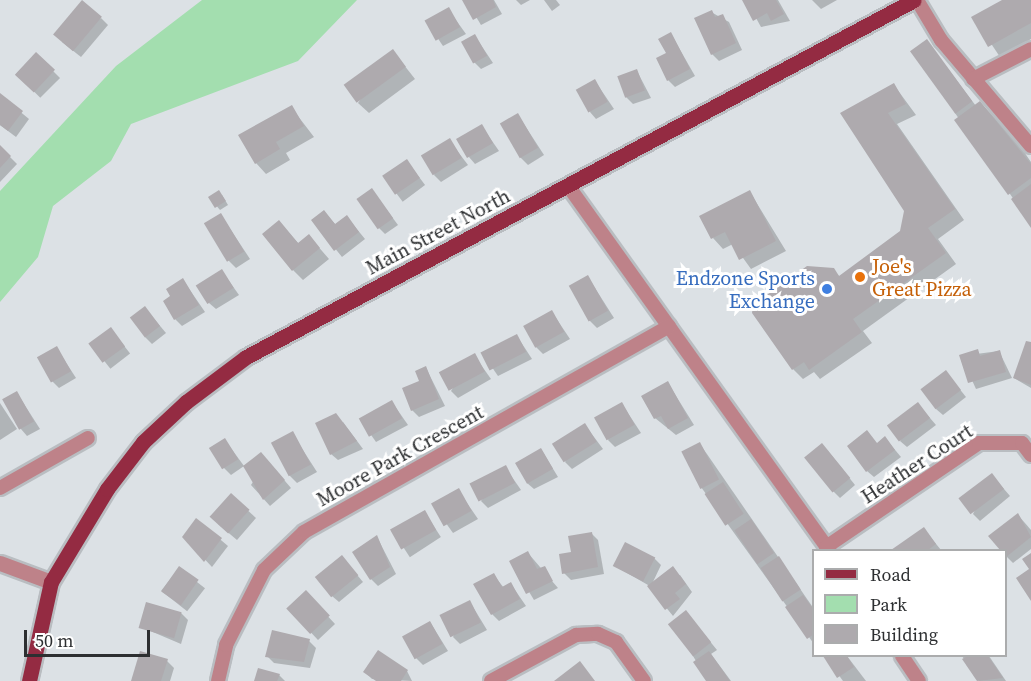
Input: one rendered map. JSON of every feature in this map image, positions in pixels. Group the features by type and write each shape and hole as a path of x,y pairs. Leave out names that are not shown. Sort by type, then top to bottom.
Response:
{"main road":[{"name":"Main Street North","path":"29,681 51,582 107,489 143,442 186,402 246,357 569,187 916,0"}],"street":[{"path":"916,0 973,79 1031,146"},
{"path":"973,79 1031,50"},
{"path":"569,187 828,549"},
{"name":"Moore Park Crescent","path":"218,681 226,645 264,570 304,532 669,326"},
{"path":"0,488 88,438"},
{"name":"Heather Court","path":"828,549 979,443 1022,443 1031,455"},
{"path":"0,563 51,582"},
{"path":"491,681 576,635 598,634 616,642 644,681"},
{"path":"903,657 919,681"}],"green space":[{"path":"202,0 357,0 298,61 131,124 111,161 53,206 38,257 0,302 0,191 116,66"}],"building":[{"path":"82,0 102,17 73,51 53,34"},
{"path":"462,0 493,0 496,7 473,20"},
{"path":"742,0 776,0 784,14 771,21 767,13 753,21"},
{"path":"1002,0 1031,0 1031,23 988,47 971,17"},
{"path":"449,7 460,27 436,41 425,21"},
{"path":"712,10 715,17 723,14 736,43 711,55 694,18"},
{"path":"671,32 690,69 667,81 656,58 666,53 658,39"},
{"path":"475,34 487,56 473,64 461,42"},
{"path":"927,39 972,101 955,114 910,51"},
{"path":"393,49 406,67 357,103 344,85"},
{"path":"36,52 55,70 34,92 15,75"},
{"path":"637,69 645,91 625,98 617,76"},
{"path":"595,79 608,102 588,112 576,90"},
{"path":"894,83 906,104 888,113 955,209 928,228 946,253 853,319 862,332 809,370 804,362 792,370 752,313 753,305 807,266 834,268 839,276 900,231 904,211 840,113"},
{"path":"0,93 23,111 8,131 0,125"},
{"path":"980,101 1031,164 1031,178 1008,195 954,120"},
{"path":"292,105 304,126 276,142 280,149 255,164 238,135"},
{"path":"518,113 538,148 520,158 500,124"},
{"path":"482,124 493,143 467,158 456,139"},
{"path":"450,138 462,158 433,175 421,156"},
{"path":"0,145 11,156 0,168"},
{"path":"407,159 420,178 395,195 382,176"},
{"path":"1031,184 1031,228 1011,199"},
{"path":"372,188 393,218 378,229 356,199"},
{"path":"219,190 226,201 215,208 208,197"},
{"path":"750,190 776,241 739,260 725,232 711,239 699,216"},
{"path":"324,210 335,224 347,215 359,232 334,251 311,220"},
{"path":"221,213 244,252 227,262 204,223"},
{"path":"279,220 298,243 309,234 320,248 292,271 262,234"},
{"path":"222,269 234,288 207,304 196,285"},
{"path":"588,275 608,311 589,322 569,286"},
{"path":"183,278 199,305 174,320 163,301 170,296 166,289"},
{"path":"145,306 160,326 145,337 130,317"},
{"path":"552,310 564,332 535,348 523,326"},
{"path":"111,327 125,346 102,363 88,343"},
{"path":"517,334 526,352 490,370 480,353"},
{"path":"1026,341 1031,342 1031,385 1013,378"},
{"path":"57,346 71,371 51,383 37,357"},
{"path":"978,349 980,356 1000,350 1006,372 968,383 959,355"},
{"path":"475,353 485,372 449,391 439,372"},
{"path":"426,366 439,399 411,411 402,388 419,381 415,371"},
{"path":"946,370 961,390 935,409 920,389"},
{"path":"668,381 688,418 668,429 661,416 654,419 641,396"},
{"path":"17,391 34,422 19,430 2,399"},
{"path":"392,400 402,418 369,437 359,418"},
{"path":"622,402 635,425 607,440 594,418"},
{"path":"918,402 930,418 899,441 887,425"},
{"path":"336,413 357,441 330,455 315,423"},
{"path":"585,423 597,442 564,462 552,444"},
{"path":"867,430 877,443 885,436 895,450 866,472 847,446"},
{"path":"293,431 311,465 289,476 271,443"},
{"path":"225,438 238,459 222,469 209,448"},
{"path":"700,442 719,479 700,489 681,452"},
{"path":"822,443 850,478 832,492 804,457"},
{"path":"541,448 553,469 527,484 515,463"},
{"path":"261,452 285,480 263,500 243,466"},
{"path":"506,465 515,483 479,501 469,484"},
{"path":"992,473 1004,489 970,514 958,498"},
{"path":"723,482 744,514 725,526 705,494"},
{"path":"459,488 472,511 444,526 431,504"},
{"path":"231,493 250,510 228,534 210,517"},
{"path":"425,510 436,530 401,550 390,529"},
{"path":"1018,513 1031,537 1007,556 1007,549 999,549 988,536"},
{"path":"196,518 222,538 204,562 182,537"},
{"path":"751,519 774,553 757,564 734,530"},
{"path":"924,527 936,544 929,549 892,549"},
{"path":"592,532 598,567 562,574 559,554 571,552 568,536"},
{"path":"377,535 390,567 370,580 352,552"},
{"path":"625,542 655,557 643,581 613,566"},
{"path":"528,551 537,569 545,566 553,581 526,594 509,561"},
{"path":"1031,553 1031,601 1016,578 1029,569 1022,559"},
{"path":"342,555 358,575 331,597 315,577"},
{"path":"779,556 801,590 782,602 761,568"},
{"path":"179,566 199,580 181,605 161,591"},
{"path":"673,566 686,584 675,593 680,599 665,610 647,586"},
{"path":"494,573 502,587 511,582 520,599 491,615 473,584"},
{"path":"306,590 330,616 310,634 286,608"},
{"path":"803,595 812,607 812,635 807,639 785,607"},
{"path":"470,600 481,622 450,637 439,615"},
{"path":"146,602 182,612 174,638 139,628"},
{"path":"686,610 711,642 693,656 668,624"},
{"path":"430,621 443,644 415,659 402,637"},
{"path":"272,630 310,639 304,662 265,657"},
{"path":"378,650 408,670 401,681 376,681 363,672"},
{"path":"140,651 168,659 161,681 131,681"},
{"path":"709,651 730,681 706,681 693,662"},
{"path":"824,657 848,657 854,667 837,678"},
{"path":"989,657 1003,678 977,681 962,659"},
{"path":"580,661 595,681 554,681"},
{"path":"258,668 280,674 277,681 254,681"}],"place":[{"name":"Joe's Great Pizza","path":"860,277"},
{"name":"Endzone Sports Exchange","path":"827,289"}]}
